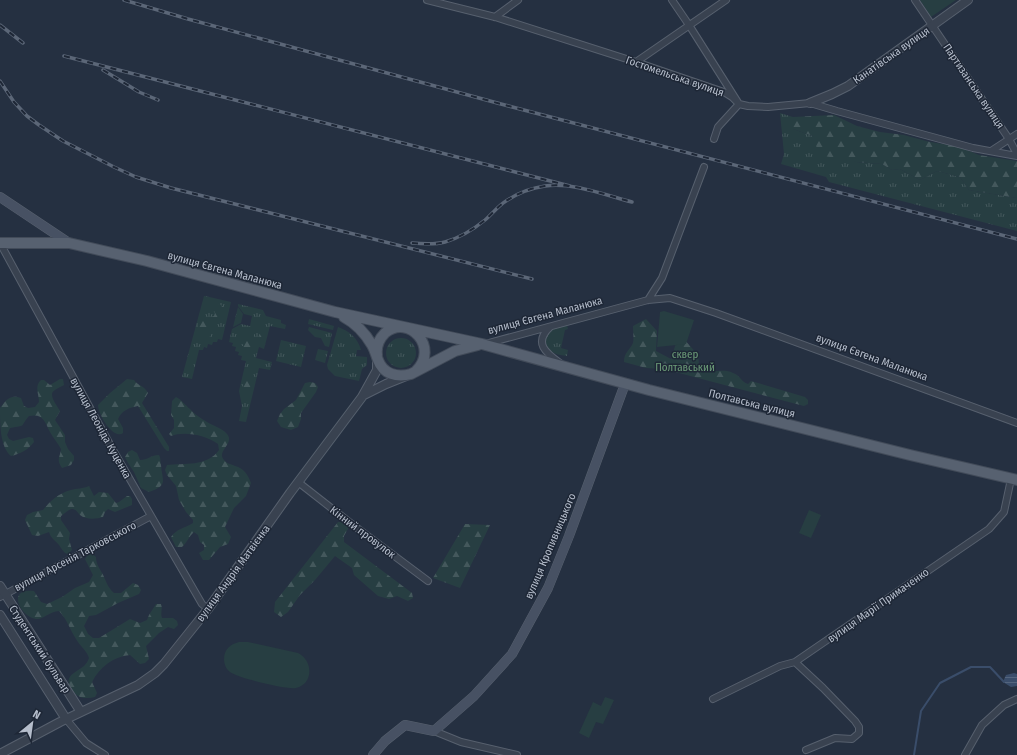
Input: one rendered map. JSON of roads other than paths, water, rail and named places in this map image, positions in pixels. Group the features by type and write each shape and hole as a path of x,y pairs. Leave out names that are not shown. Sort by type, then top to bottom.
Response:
{"main road":[{"path":"0,197 69,243"},
{"name":"вулиця Євгена Маланюка","path":"0,243 69,243 147,261 336,312 482,344"},
{"path":"336,312 360,328 373,346 382,368 395,376 411,374 455,351 482,344"},
{"path":"377,358 378,343 384,334 394,329 407,328 419,335 425,350 425,358 422,365 411,374"},
{"name":"Полтавська вулиця","path":"482,344 625,384 902,454 1014,480"},
{"name":"вулиця Кропивницького","path":"434,731 474,696 512,654 548,588 569,536 625,384"},
{"path":"373,755 385,741 405,725 434,731"}],"street":[{"name":"Гостомельська вулиця","path":"427,0 495,16 636,62 724,92 739,104"},
{"path":"495,16 518,0"},
{"path":"672,0 739,104 768,107 810,102 965,146 1017,155"},
{"path":"636,62 726,0"},
{"name":"Партизанська вулиця","path":"915,0 1009,139 1017,155"},
{"name":"Канатівська вулиця","path":"810,102 848,86 968,0"},
{"path":"714,139 718,126 739,104"},
{"path":"991,151 1017,134"},
{"path":"648,300 662,278 704,167"},
{"name":"вулиця Леоніда Куценка","path":"0,243 150,516 202,604 208,609"},
{"name":"вулиця Євгена Маланюка","path":"482,344 648,300 661,298 677,300 1017,423"},
{"path":"550,327 543,335 542,339 544,348 547,353 565,366"},
{"name":"вулиця Андрія Матвієнка","path":"0,754 74,715 138,685 155,673 164,664 208,609 298,482 362,397 377,370 377,358"},
{"path":"362,397 378,388 411,374"},
{"name":"вулиця Марії Примаченко","path":"713,699 780,666 795,662 989,529 1004,512 1014,480"},
{"name":"Кінний провулок","path":"298,482 428,581"},
{"name":"вулиця Арсенія Тарковського","path":"3,595 150,516"},
{"name":"Студентський бульвар","path":"0,586 3,595 74,715"},
{"name":"Студентський бульвар","path":"0,614 74,715"},
{"path":"795,662 823,688 859,727 859,733 852,739 835,738 806,750"},
{"path":"965,755 982,725 1004,705 1017,698"},
{"path":"74,715 86,743 105,755"},
{"path":"434,731 461,742 516,755"}],"water":[{"path":"1014,673 1017,674 1017,686 1011,687 1003,682 1006,675"}],"waterway":[{"path":"914,755 921,711 940,683 971,667 990,667 1004,682"}],"railway":[{"path":"124,0 188,19 501,104 1017,239"},
{"path":"0,25 23,43"},
{"path":"64,56 570,186"},
{"path":"103,70 139,92 158,100"},
{"path":"0,81 14,102 27,116 39,125 63,141 136,177 171,188 532,279"},
{"path":"412,243 437,244 456,238 488,218 500,205 511,198 525,191 545,186 556,185 578,187 632,202"}],"park label":[{"name":"сквер Полтавський","path":"685,360"}]}
